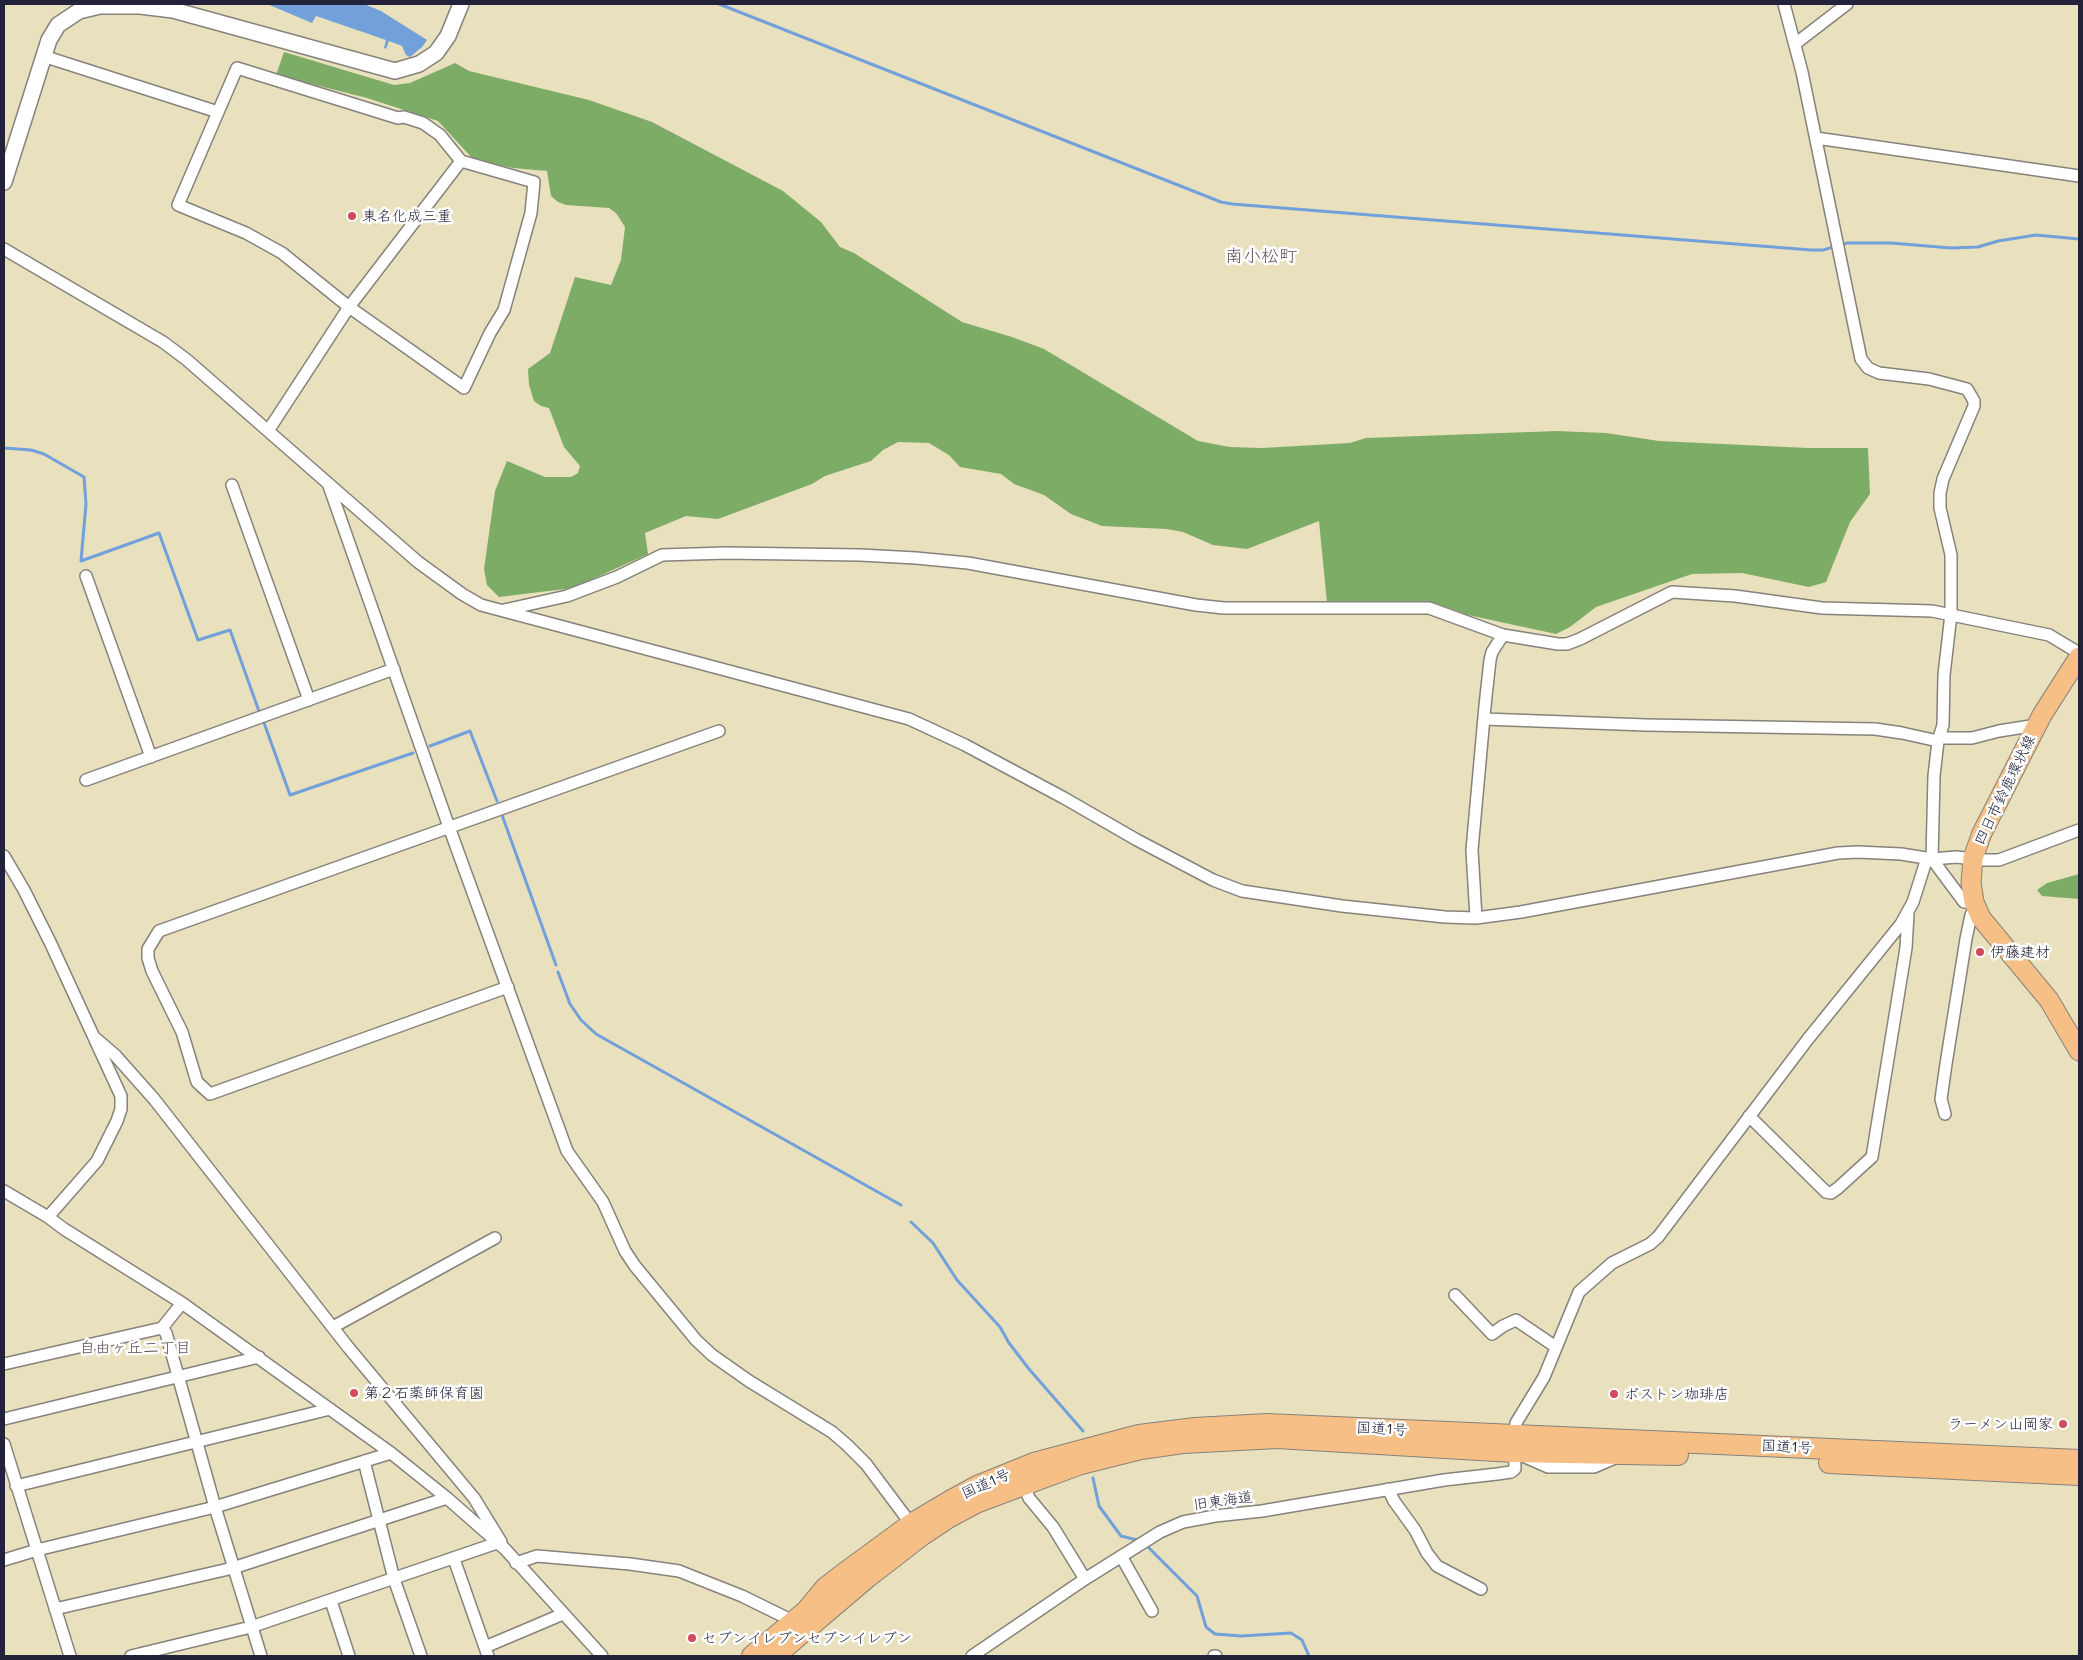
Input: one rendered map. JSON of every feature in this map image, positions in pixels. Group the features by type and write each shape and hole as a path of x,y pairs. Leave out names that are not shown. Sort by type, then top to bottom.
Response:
{"highway":[{"name":"国道1号","path":"752,1656 800,1625 921,1536 976,1503 1081,1464 1141,1449 1183,1443 1267,1424 1514,1452 1863,1458"},
{"name":"国道1号","path":"775,1656 800,1625 806,1611 825,1588 911,1524 977,1486 1049,1459 1139,1435 1227,1432"},
{"name":"国道1号","path":"1514,1452 1913,1460 2079,1460"},
{"name":"国道1号","path":"1913,1460 2079,1475"}],"main road":[{"name":"四日市鈴鹿環状線","path":"2079,657 2037,725 1982,833 1974,858 1972,883 1976,905 1981,918 2049,1000 2079,1051"}],"street":[{"path":"4,182 43,56 53,31 72,14 88,7 140,6 173,10 395,71 419,64 436,53 448,36 460,4"},
{"path":"1624,1455 1594,1467 1548,1467 1514,1452 1516,1423 1544,1377 1579,1292 1612,1263 1650,1244 1658,1237 1808,1038 1888,943 1908,913 1930,859 1934,776 1943,725 1944,675 1951,614 1951,555 1940,508 1940,493 1974,402 1967,389 1929,379 1879,373 1864,364 1857,345 1816,138 1784,4"},
{"path":"1795,44 1847,4"},
{"path":"43,56 218,112"},
{"path":"237,68 398,118 404,117 423,123 440,135 461,161 534,182 531,213 504,310 490,333 464,388 349,307 299,265 262,241 178,205 237,68"},
{"path":"1816,138 2079,176"},
{"path":"268,431 349,307 461,161"},
{"path":"4,249 163,342 187,360 418,562 462,594 481,605 909,719 932,728 982,754 1225,886 1242,891 1342,906 1445,917 1476,918 1521,912 1838,853 1901,854 1930,859 1974,858 1999,860 2079,830"},
{"path":"232,484 309,700"},
{"path":"329,486 449,828 567,1151 603,1202 625,1251 635,1266 696,1340 749,1381 832,1432 866,1464 911,1524"},
{"path":"502,610 567,596 617,577 662,555 726,553 851,555 968,563 1205,606 1429,608 1504,635 1567,644 1580,640 1672,592 1735,596 1822,608 1917,610 1951,614 2049,635 2079,653"},
{"path":"86,576 151,757"},
{"path":"1476,918 1472,850 1484,718 1490,660 1492,652 1504,635"},
{"path":"86,780 394,670"},
{"path":"1484,718 1646,725 1875,729 1939,740 1972,738 1999,731 2037,725"},
{"path":"508,987 210,1094 197,1082 182,1032 152,970 148,958 148,949 159,931 719,731"},
{"path":"4,856 29,899 121,1096 121,1109 117,1121 97,1161 48,1217"},
{"path":"1930,859 1964,902 1976,905 1971,915 1966,939 1946,1064 1941,1099 1945,1114"},
{"path":"1749,1116 1826,1192 1832,1192 1838,1188 1872,1157 1906,948 1908,913"},
{"path":"94,1037 115,1055 154,1099 195,1154 199,1155 348,1347 474,1498 501,1546"},
{"path":"4,1191 182,1303 391,1453 447,1498 501,1546 602,1656"},
{"path":"333,1327 495,1238"},
{"path":"1455,1295 1492,1334 1516,1320 1556,1347"},
{"path":"4,1364 162,1328 182,1303"},
{"path":"162,1328 166,1333 215,1507 261,1656"},
{"path":"4,1419 259,1357"},
{"path":"16,1486 330,1409"},
{"path":"4,1444 70,1656"},
{"name":"旧東海道","path":"972,1656 1121,1556 1160,1532 1183,1522 1388,1489 1511,1472 1514,1452"},
{"path":"4,1560 37,1550 215,1507 391,1453"},
{"path":"364,1461 394,1579 421,1656"},
{"path":"1024,1485 1029,1498 1053,1527 1085,1579"},
{"path":"1388,1489 1437,1566 1482,1589"},
{"path":"55,1609 233,1568 447,1498"},
{"path":"131,1656 251,1627 454,1559 501,1546"},
{"path":"516,1563 537,1556 630,1564 679,1571 742,1596 800,1625"},
{"path":"1121,1556 1152,1611"},
{"path":"454,1559 487,1652 563,1614"},
{"path":"331,1601 349,1656"}],"green space":[{"path":"284,52 394,85 410,83 455,63 469,71 589,100 652,122 783,191 821,222 840,247 854,253 962,322 1044,349 1198,441 1230,447 1262,448 1350,443 1366,438 1557,431 1606,433 1659,441 1808,448 1868,448 1870,494 1850,522 1826,582 1809,587 1742,573 1692,574 1596,607 1570,627 1556,634 1468,615 1438,604 1421,601 1327,603 1319,521 1247,549 1213,545 1183,532 1167,529 1102,526 1071,514 1044,495 1014,484 1001,474 960,467 949,455 929,443 898,442 883,450 871,461 825,476 812,484 718,519 686,516 645,533 648,554 573,588 499,597 487,585 484,569 495,491 507,461 545,477 571,477 578,473 580,466 564,447 549,408 541,406 534,401 529,385 528,369 550,353 575,277 611,285 621,260 625,227 616,213 609,208 566,205 558,202 551,196 547,171 513,168 473,159 438,121 367,98 276,75"},
{"path":"2079,874 2079,899 2042,896 2037,890 2047,883"}],"water":[{"path":"267,4 364,4 381,11 427,40 410,57 406,55 402,46 389,41 386,49 384,48 386,40 316,16 312,23"}],"waterway":[{"path":"719,4 1221,202 1232,204 1811,250 1823,250 1847,243 1891,243 1951,248 1978,247 1998,241 2036,235 2079,239"},
{"path":"4,448 31,450 44,454 84,477 86,504 81,561 159,533 198,640 230,630 260,714"},
{"path":"263,720 290,795 413,753"},
{"path":"430,746 470,731 497,801"},
{"path":"502,815 556,965"},
{"path":"558,972 570,1004 581,1020 596,1034 901,1205"},
{"path":"911,1222 933,1243 957,1280 1000,1327 1009,1343 1029,1369 1083,1431"},
{"path":"1093,1478 1099,1506 1121,1536 1137,1540"},
{"path":"1148,1547 1197,1596 1206,1627 1215,1634 1241,1636 1291,1633 1302,1640 1309,1656"}],"place":[{"name":"東名化成三重","path":"352,216"},
{"name":"伊藤建材","path":"1980,952"},
{"name":"第２石薬師保育園","path":"354,1393"},
{"name":"ボストン珈琲店","path":"1614,1394"},
{"name":"ラーメン山岡家","path":"2063,1424"},
{"name":"セブンイレブンセブンイレブン","path":"692,1638"}],"district":[{"name":"南小松町","path":"1261,256"},
{"name":"自由ヶ丘二丁目","path":"135,1348"}]}
